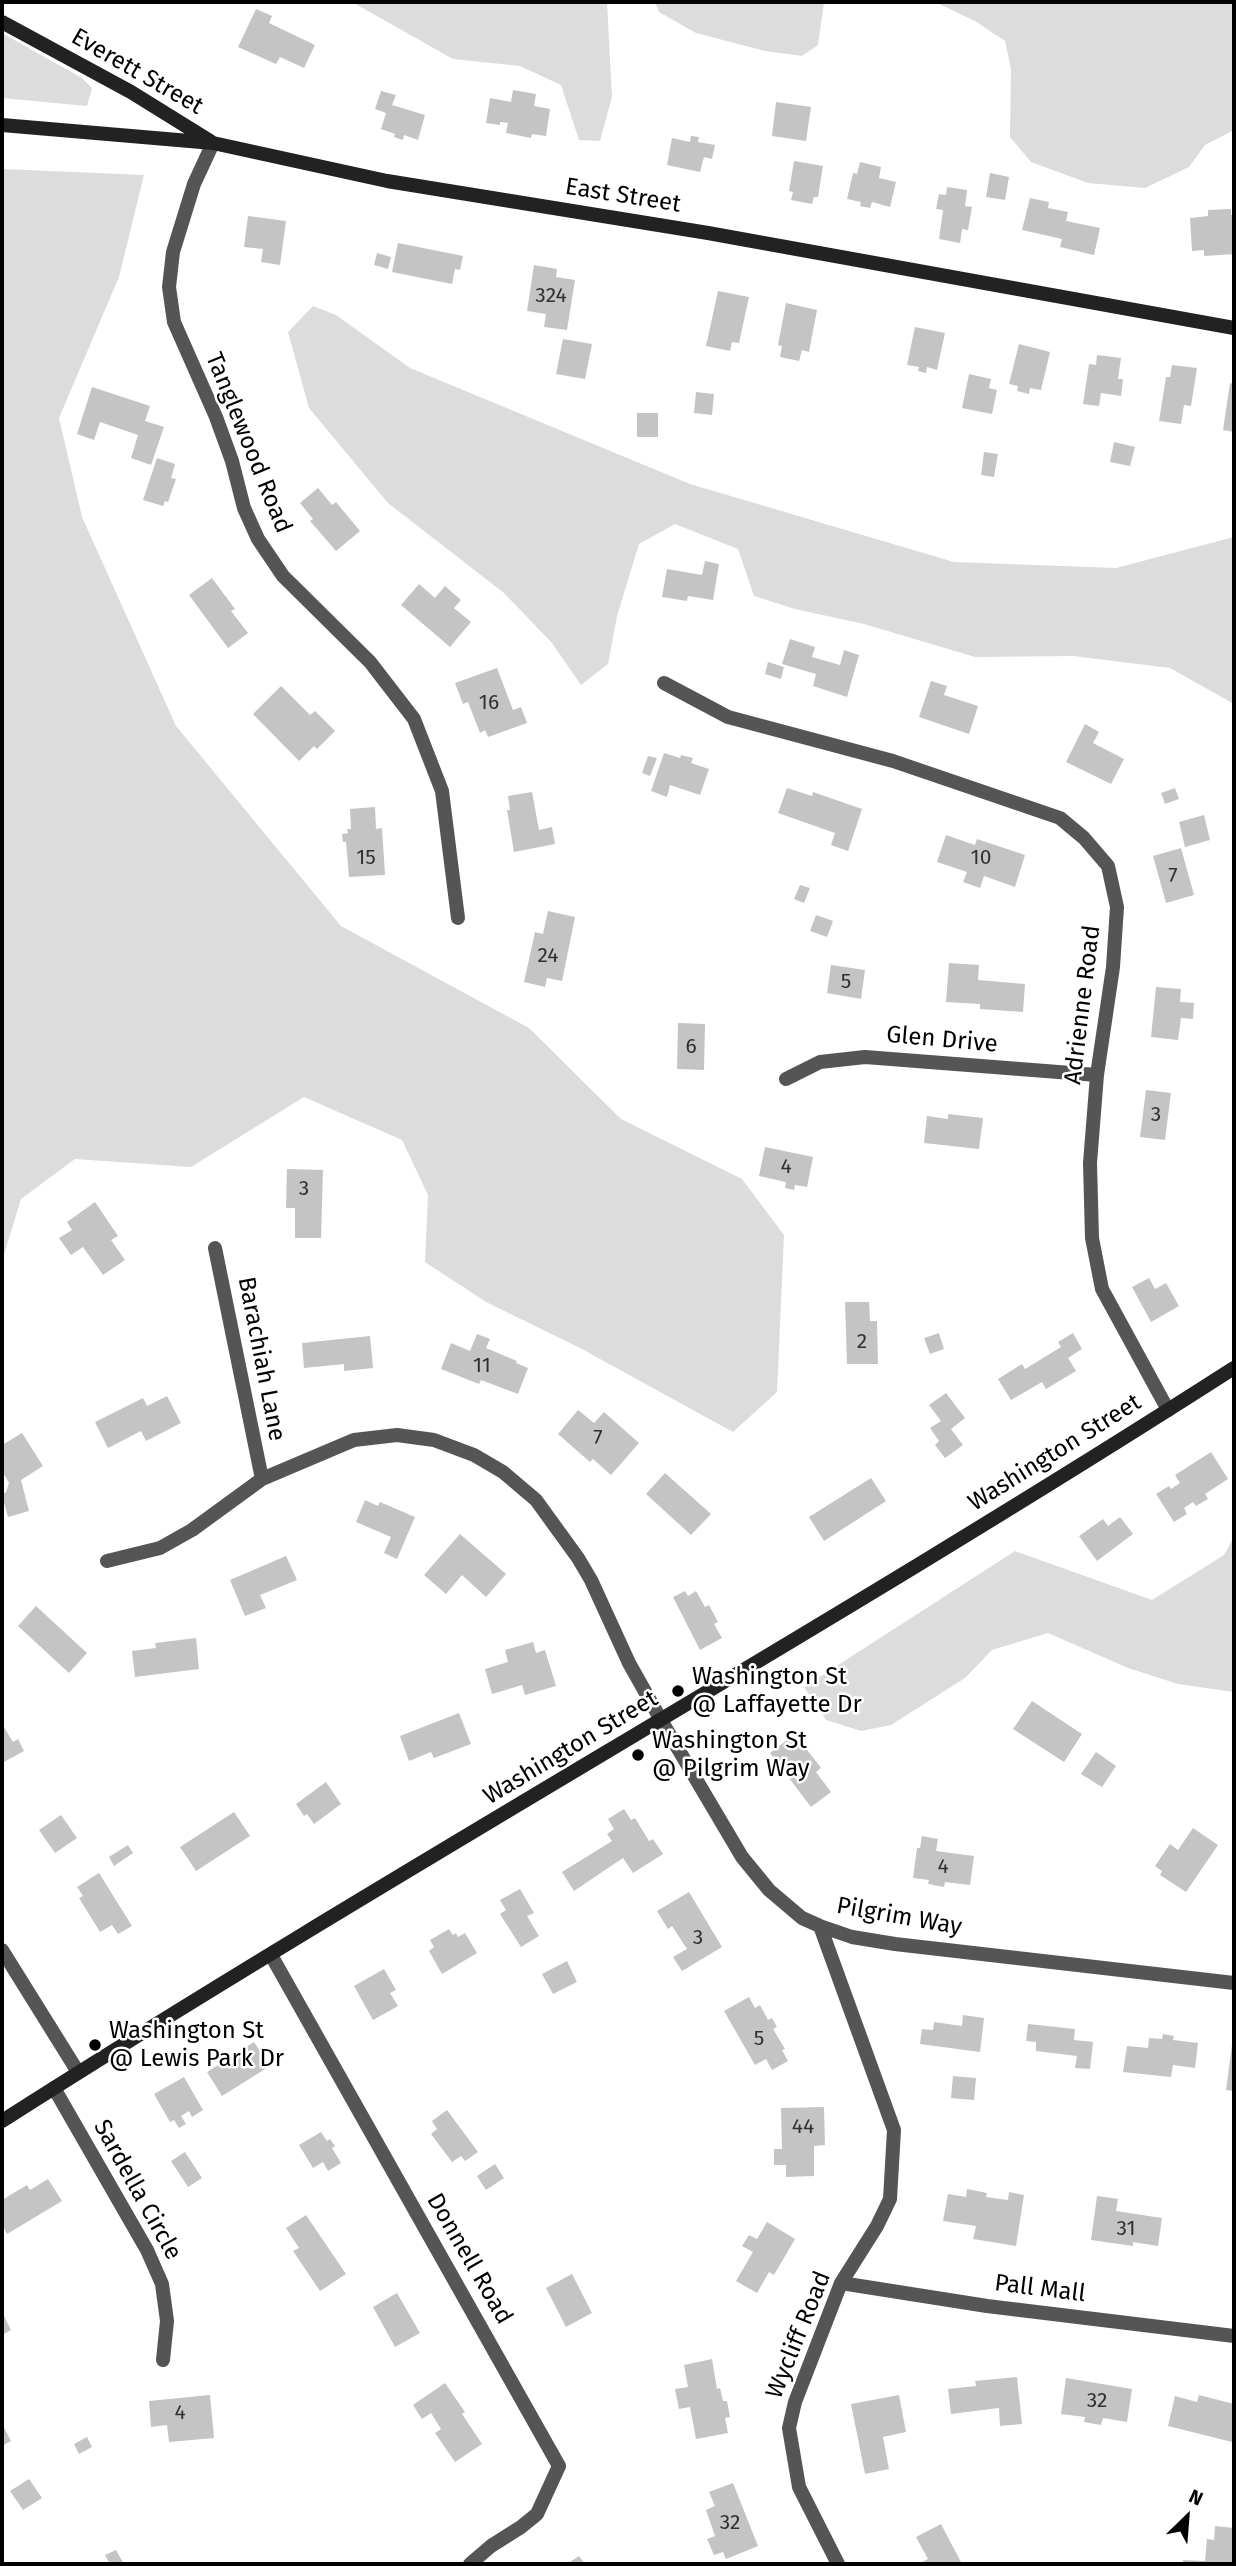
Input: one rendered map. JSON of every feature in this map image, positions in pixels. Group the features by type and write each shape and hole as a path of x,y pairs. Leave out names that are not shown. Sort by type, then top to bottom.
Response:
{"street":[{"name":"Everett Street","path":"2,22 131,92 213,143"},
{"name":"East Street","path":"2,125 213,143 387,181 708,233 1234,328"},
{"name":"Tanglewood Road","path":"213,143 194,184 173,252 169,287 174,323 216,417 232,461 244,508 258,539 284,576 370,662 414,719 442,791 458,918"},
{"name":"Adrienne Road","path":"664,682 728,717 893,761 1060,818 1084,838 1108,866 1117,907 1113,967 1097,1075 1090,1163 1092,1238 1102,1289 1168,1410"},
{"name":"Glen Drive","path":"786,1079 820,1062 866,1057 1097,1075"},
{"name":"Barachiah Lane","path":"215,1248 262,1479"},
{"name":"Washington Street","path":"2,2121 271,1955 804,1635 1234,1368"},
{"name":"Pilgrim Way","path":"107,1561 160,1548 192,1530 262,1479 354,1440 397,1435 434,1440 483,1460 503,1472 536,1500 561,1532 591,1580 629,1663 742,1857 769,1890 802,1918 852,1937 895,1944 1234,1983"},
{"name":"Wycliff Road","path":"820,1926 894,2130 890,2199 877,2226 841,2283 795,2402 789,2428 799,2487 838,2564"},
{"path":"2,1950 78,2072"},
{"name":"Donnell Road","path":"271,1955 559,2466 537,2514 470,2564"},
{"name":"Sardella Circle","path":"54,2088 147,2250 162,2284 167,2321 163,2360"},
{"name":"Pall Mall","path":"841,2283 988,2306 1234,2336"}],"shaded area":[{"path":"352,2 607,2 612,97 600,141 579,140 561,85 520,66 453,59"},
{"path":"655,2 824,2 818,45 802,56 765,51 696,33 659,12"},
{"path":"935,2 1234,2 1234,130 1205,145 1189,167 1145,188 1088,183 1031,162 1010,137 1011,69 1005,41 975,21"},
{"path":"2,33 82,78 92,88 87,106 2,98"},
{"path":"2,169 144,175 119,277 59,418 82,517 176,726 341,926 529,1028 621,1119 742,1179 784,1235 777,1392 733,1432 580,1348 486,1302 425,1262 428,1195 402,1140 304,1097 191,1167 75,1159 21,1199 2,1261"},
{"path":"313,306 336,315 410,368 690,484 954,562 1116,568 1234,537 1234,704 1170,668 1073,656 975,657 864,624 795,609 754,596 738,549 675,524 639,544 617,616 608,664 581,685 552,643 504,593 388,503 309,408 288,332"},
{"path":"1234,1537 1234,1692 1178,1684 1128,1668 1048,1633 992,1650 965,1678 891,1725 861,1731 826,1720 804,1687 1015,1551 1152,1600 1224,1555"}],"building":[{"path":"256,9 272,16 269,23 315,45 304,68 280,57 276,64 238,47"},
{"path":"513,90 536,94 534,106 550,109 546,136 532,134 531,138 506,133 508,123 486,123 490,98 511,102"},
{"path":"381,91 396,95 392,105 425,115 418,140 404,135 403,140 381,129 386,113 375,109"},
{"path":"776,102 811,107 806,141 772,136"},
{"path":"691,136 699,137 698,142 715,145 712,159 704,157 700,172 667,165 672,138 690,142"},
{"path":"794,161 823,166 818,197 814,197 812,204 791,200 793,192 789,191"},
{"path":"860,162 881,167 879,178 896,182 890,207 872,202 870,208 860,206 861,202 847,199 853,173 857,174"},
{"path":"990,173 1009,177 1005,200 986,197"},
{"path":"947,187 967,190 965,206 972,207 968,230 962,229 960,243 939,239 943,210 936,209 939,194 946,195"},
{"path":"1030,198 1049,202 1048,208 1068,212 1066,221 1100,228 1094,255 1060,247 1062,239 1022,230"},
{"path":"1231,209 1231,215 1234,214 1234,254 1204,256 1204,250 1192,251 1190,218 1208,216 1208,210"},
{"path":"248,216 286,221 280,265 261,262 263,249 244,247"},
{"path":"398,243 463,256 460,270 455,269 452,284 392,272"},
{"path":"377,253 391,257 388,269 374,265"},
{"path":"534,265 557,269 556,277 575,280 567,330 544,327 546,314 527,311"},
{"path":"718,291 749,297 739,343 732,342 730,351 706,346"},
{"path":"786,303 817,310 809,352 802,350 799,361 780,357 782,346 778,345"},
{"path":"915,327 945,333 937,370 927,367 926,373 918,371 919,367 907,365"},
{"path":"563,339 592,344 585,379 556,374"},
{"path":"1019,344 1050,352 1041,390 1030,388 1029,394 1017,391 1018,386 1009,384"},
{"path":"1097,355 1121,358 1118,379 1123,379 1121,396 1101,393 1099,406 1083,404 1089,364 1096,365"},
{"path":"1172,365 1197,368 1191,406 1184,405 1181,424 1159,421 1166,377 1170,377"},
{"path":"969,374 991,379 989,388 997,390 992,414 962,408"},
{"path":"1230,383 1234,384 1234,432 1223,430"},
{"path":"92,387 150,406 145,421 164,427 151,465 131,458 138,435 100,422 94,440 77,434"},
{"path":"696,392 714,394 712,415 694,413"},
{"path":"637,413 658,413 658,437 637,437"},
{"path":"1114,442 1135,447 1130,466 1110,462"},
{"path":"984,452 998,454 994,477 981,475"},
{"path":"157,458 175,464 171,478 176,479 168,502 165,501 163,506 143,500"},
{"path":"318,488 332,505 336,502 360,531 336,551 310,521 313,519 300,503"},
{"path":"705,561 719,564 713,600 688,596 687,601 662,597 667,569 702,575"},
{"path":"212,578 235,609 231,611 248,633 228,648 189,595"},
{"path":"419,584 435,598 445,586 461,600 454,608 471,622 450,647 401,605"},
{"path":"790,639 815,647 812,657 840,665 844,650 859,655 847,697 813,686 816,674 782,664"},
{"path":"768,662 784,667 781,679 765,674"},
{"path":"497,668 513,710 521,707 527,723 488,737 485,730 480,733 468,702 463,704 455,683"},
{"path":"931,681 947,686 944,695 978,706 969,734 919,717"},
{"path":"281,686 310,715 315,711 335,731 317,749 314,746 299,761 253,714"},
{"path":"1085,724 1099,732 1093,743 1124,759 1111,784 1066,762"},
{"path":"664,753 680,758 681,755 693,758 691,763 709,769 700,795 670,785 667,797 651,791"},
{"path":"648,756 657,758 650,776 642,773"},
{"path":"787,788 812,796 813,792 862,809 848,851 831,845 835,833 778,813"},
{"path":"1175,788 1179,799 1165,804 1161,793"},
{"path":"532,792 539,830 552,827 555,844 514,852 507,810 510,810 508,796"},
{"path":"375,807 376,829 382,828 385,875 349,877 346,842 343,842 342,834 351,829 350,809"},
{"path":"1204,815 1210,840 1185,847 1179,822"},
{"path":"946,835 975,845 977,839 1025,855 1015,887 984,876 980,888 963,882 967,872 937,862"},
{"path":"1181,848 1194,895 1166,903 1153,856"},
{"path":"800,885 810,888 804,903 794,899"},
{"path":"548,911 575,917 562,981 547,978 545,987 524,982 535,932 543,934"},
{"path":"816,915 833,921 827,937 810,931"},
{"path":"949,963 979,965 978,980 1025,984 1023,1012 980,1009 980,1004 946,1002"},
{"path":"831,965 865,970 861,999 827,993"},
{"path":"1156,987 1181,989 1180,1002 1194,1003 1193,1019 1181,1018 1178,1040 1151,1037"},
{"path":"678,1023 705,1024 704,1070 677,1069"},
{"path":"1146,1090 1171,1093 1165,1140 1140,1137"},
{"path":"948,1114 983,1118 979,1149 924,1143 927,1116 948,1119"},
{"path":"765,1147 813,1157 807,1187 795,1185 794,1190 785,1188 786,1182 759,1176"},
{"path":"287,1169 323,1170 321,1238 295,1238 295,1208 286,1208"},
{"path":"95,1202 118,1236 111,1240 125,1260 103,1275 83,1247 71,1255 59,1238 72,1230 67,1222"},
{"path":"1149,1278 1155,1289 1166,1283 1179,1306 1151,1322 1132,1287"},
{"path":"845,1302 869,1302 870,1321 877,1321 878,1364 847,1364"},
{"path":"939,1333 944,1349 930,1354 924,1338"},
{"path":"1073,1333 1082,1349 1068,1358 1076,1371 1046,1389 1042,1382 1011,1400 998,1379 1022,1364 1025,1369 1061,1347 1058,1342"},
{"path":"477,1334 490,1339 486,1348 528,1368 518,1394 481,1380 479,1384 441,1369 451,1343 470,1351"},
{"path":"370,1336 373,1368 344,1371 344,1364 304,1368 302,1343"},
{"path":"946,1393 965,1418 951,1429 963,1445 945,1458 935,1445 939,1441 930,1428 941,1421 929,1405"},
{"path":"167,1396 181,1423 146,1441 141,1431 108,1448 95,1422 143,1398 147,1406"},
{"path":"578,1410 594,1423 604,1412 639,1443 611,1475 593,1459 590,1462 558,1434"},
{"path":"22,1433 43,1466 21,1480 29,1511 8,1517 2,1495 9,1483 2,1471 2,1445"},
{"path":"1211,1452 1228,1479 1205,1494 1208,1499 1196,1506 1193,1502 1184,1508 1187,1514 1174,1522 1156,1494 1180,1483 1175,1475"},
{"path":"665,1473 711,1514 691,1535 646,1494"},
{"path":"871,1478 886,1501 824,1541 809,1517"},
{"path":"365,1500 378,1506 380,1502 415,1517 397,1559 384,1553 391,1537 356,1522"},
{"path":"1120,1517 1133,1534 1097,1561 1079,1536 1103,1519 1108,1526"},
{"path":"460,1534 506,1574 486,1597 462,1575 446,1594 424,1575"},
{"path":"286,1556 297,1580 260,1595 266,1608 245,1616 230,1580"},
{"path":"685,1591 688,1596 696,1591 705,1607 709,1605 718,1622 714,1624 722,1638 700,1650 673,1597"},
{"path":"36,1606 87,1653 69,1673 18,1626"},
{"path":"196,1638 199,1669 135,1677 132,1651 156,1648 155,1643"},
{"path":"533,1642 536,1653 545,1650 556,1686 525,1695 522,1685 492,1694 485,1669 508,1662 505,1650"},
{"path":"1032,1701 1082,1734 1064,1762 1013,1729"},
{"path":"459,1713 471,1744 434,1758 431,1752 409,1761 400,1736"},
{"path":"2,1724 13,1742 18,1739 24,1751 2,1763"},
{"path":"795,1734 821,1768 816,1772 831,1792 811,1807 770,1753"},
{"path":"1096,1752 1116,1766 1102,1787 1081,1774"},
{"path":"326,1782 341,1804 314,1824 296,1804"},
{"path":"624,1809 631,1820 635,1818 649,1841 653,1839 663,1854 633,1873 623,1858 574,1891 562,1872 612,1841 607,1834 614,1829 608,1819"},
{"path":"234,1812 250,1836 196,1871 180,1847"},
{"path":"61,1815 77,1838 55,1853 39,1830"},
{"path":"1193,1828 1218,1845 1186,1892 1160,1875 1162,1871 1155,1866 1170,1844 1178,1850"},
{"path":"922,1836 938,1839 936,1851 974,1856 970,1885 945,1882 944,1887 928,1884 929,1880 913,1878 917,1848 920,1848"},
{"path":"128,1845 133,1853 114,1866 109,1857"},
{"path":"99,1873 132,1926 118,1934 112,1925 100,1932 79,1898 83,1896 77,1887"},
{"path":"520,1889 534,1913 527,1916 539,1936 521,1947 500,1914 506,1910 500,1900"},
{"path":"689,1892 722,1947 682,1971 673,1957 687,1949 672,1926 668,1929 657,1911"},
{"path":"449,1929 458,1937 465,1933 477,1953 442,1974 429,1951 434,1947 430,1940"},
{"path":"567,1961 577,1982 553,1994 542,1974"},
{"path":"384,1969 396,1990 390,1993 398,2006 373,2020 354,1986"},
{"path":"749,1997 755,2008 760,2005 768,2020 772,2018 777,2027 773,2029 785,2049 782,2050 788,2061 772,2070 766,2059 755,2065 724,2011"},
{"path":"963,2015 984,2018 980,2052 920,2044 922,2029 933,2030 934,2022 962,2026"},
{"path":"1028,2024 1075,2029 1074,2040 1093,2042 1090,2069 1075,2068 1077,2056 1036,2051 1036,2042 1026,2041"},
{"path":"1163,2034 1174,2036 1173,2040 1198,2043 1195,2068 1173,2065 1171,2077 1123,2072 1127,2046 1148,2048 1149,2038 1162,2039"},
{"path":"254,2042 270,2066 222,2096 207,2072"},
{"path":"1232,2045 1234,2046 1234,2091 1226,2090"},
{"path":"953,2076 976,2078 974,2100 951,2098"},
{"path":"184,2077 203,2110 192,2117 189,2111 181,2116 186,2124 179,2128 174,2120 170,2122 154,2094"},
{"path":"824,2107 825,2145 814,2146 814,2176 786,2177 786,2165 774,2165 774,2149 782,2149 781,2108"},
{"path":"447,2110 478,2152 465,2161 461,2156 452,2162 431,2134 437,2129 432,2121"},
{"path":"321,2132 327,2141 330,2139 335,2146 332,2148 341,2163 328,2171 323,2162 313,2168 299,2145"},
{"path":"185,2152 202,2178 188,2187 171,2161"},
{"path":"495,2164 504,2178 486,2190 477,2176"},
{"path":"48,2179 62,2201 7,2234 2,2224 2,2200 27,2185 30,2190"},
{"path":"967,2189 987,2193 986,2197 1008,2200 1009,2192 1024,2195 1016,2246 973,2239 976,2226 943,2221 948,2194 966,2197"},
{"path":"1097,2196 1118,2199 1116,2211 1162,2218 1158,2246 1133,2242 1133,2246 1091,2240"},
{"path":"306,2215 346,2274 320,2291 293,2251 299,2248 286,2228"},
{"path":"767,2222 795,2239 774,2275 769,2272 757,2293 736,2281 753,2252 742,2246 749,2235 757,2239"},
{"path":"572,2274 592,2313 566,2327 546,2288"},
{"path":"397,2293 420,2333 395,2347 373,2307"},
{"path":"2,2312 11,2330 2,2335"},
{"path":"712,2359 717,2389 720,2388 723,2401 727,2401 730,2417 725,2418 728,2433 696,2439 690,2407 679,2409 675,2389 688,2387 684,2365"},
{"path":"1017,2377 1022,2424 1000,2426 999,2408 951,2414 948,2389 976,2386 975,2381"},
{"path":"1066,2378 1132,2389 1127,2422 1103,2418 1101,2425 1084,2422 1085,2417 1061,2414"},
{"path":"445,2383 482,2444 455,2462 435,2433 441,2429 431,2413 422,2419 413,2405"},
{"path":"210,2395 214,2438 169,2442 167,2425 151,2427 149,2401"},
{"path":"899,2395 906,2432 883,2437 889,2469 865,2474 851,2404"},
{"path":"1199,2395 1234,2404 1232,2442 1168,2426 1175,2396 1197,2402"},
{"path":"2,2424 11,2441 2,2446"},
{"path":"87,2437 92,2447 79,2454 74,2444"},
{"path":"29,2479 42,2498 23,2510 10,2491"},
{"path":"733,2483 758,2546 726,2559 723,2552 714,2555 707,2539 715,2536 706,2510 715,2506 709,2492"},
{"path":"941,2524 962,2564 923,2564 922,2562 928,2559 916,2537"},
{"path":"1215,2526 1234,2528 1234,2564 1183,2564 1183,2560 1205,2561 1207,2539 1214,2540"},
{"path":"116,2550 124,2564 110,2564 105,2555"},
{"path":"579,2556 585,2564 567,2564"}],"place":[{"name":"Washington St @ Laffayette Dr","path":"678,1691"},
{"name":"Washington St @ Pilgrim Way","path":"638,1755"},
{"name":"Washington St @ Lewis Park Dr","path":"95,2045"}]}
